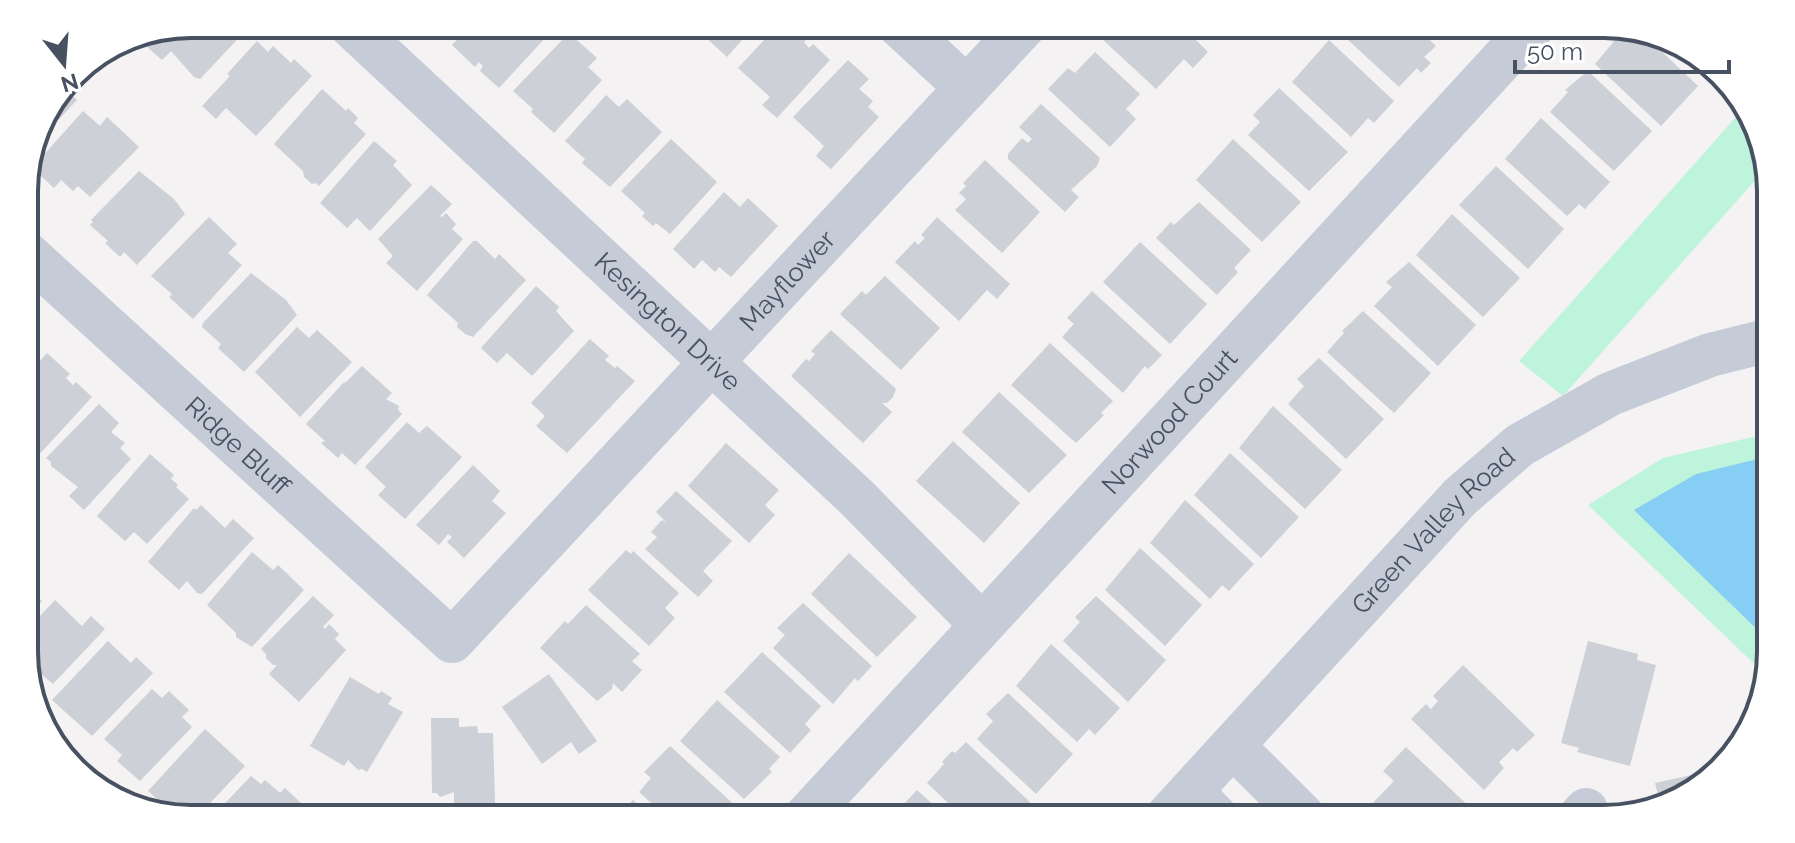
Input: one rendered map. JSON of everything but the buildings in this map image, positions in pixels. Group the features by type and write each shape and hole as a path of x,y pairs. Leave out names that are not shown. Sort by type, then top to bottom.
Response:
{"street":[{"name":"Kesington Drive","path":"364,38 856,497 982,625"},
{"path":"913,38 967,88"},
{"name":"Mayflower","path":"452,641 1013,38"},
{"name":"Norwood Court","path":"817,805 1522,38"},
{"name":"Ridge Bluff","path":"38,264 452,641"},
{"name":"Green Valley Road","path":"1194,805 1233,746 1460,497 1520,445 1610,394 1710,355 1757,343"},
{"path":"1233,746 1292,805"}],"green space":[{"path":"1737,116 1752,152 1756,179 1563,396 1519,361"},
{"path":"1757,436 1756,666 1588,505 1663,458"}],"water":[{"path":"1757,459 1757,629 1634,510 1696,474"}]}
